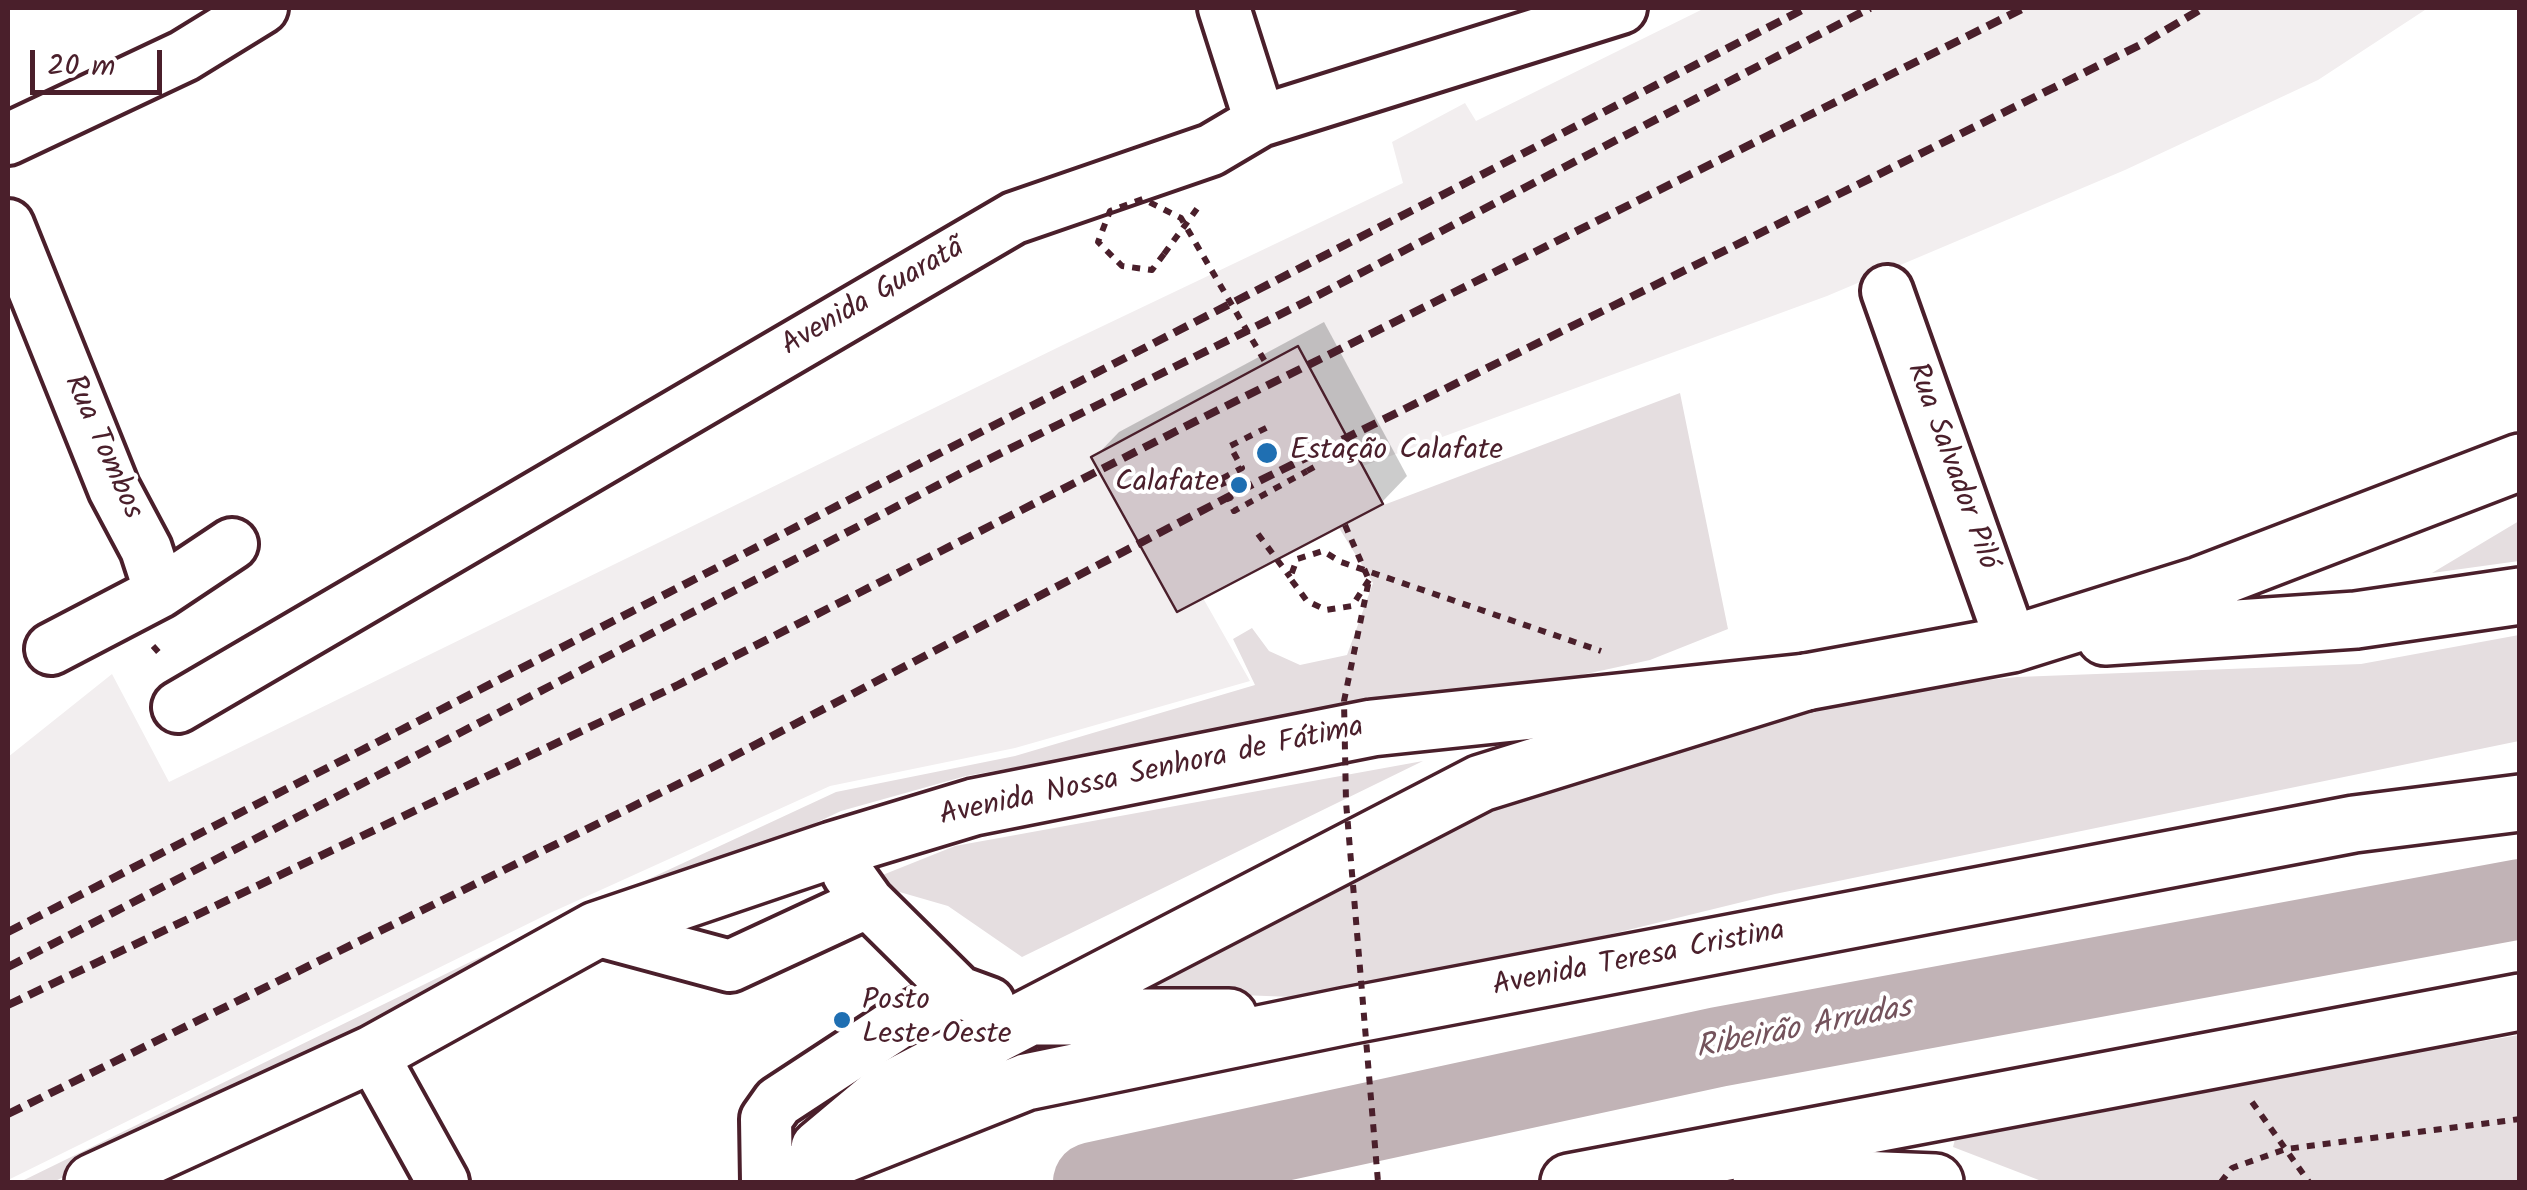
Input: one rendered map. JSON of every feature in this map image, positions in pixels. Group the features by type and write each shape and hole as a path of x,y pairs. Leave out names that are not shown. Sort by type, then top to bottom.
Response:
{"main road":[{"path":"2012,644 2200,586 2520,462"},
{"path":"775,1181 887,1092 1481,783 1806,682 2012,644 2356,620 2520,596"},
{"name":"Avenida Nossa Senhora de Fátima","path":"93,1182 372,1054 596,930 832,850 974,807 1372,728 1806,682"},
{"path":"2354,824 2520,779"},
{"name":"Avenida Teresa Cristina","path":"775,1181 1026,1082 1347,1016 2354,824 2520,803"},
{"path":"1568,1182 2520,1002"},
{"path":"1027,1017 1347,1016"},
{"path":"1761,1182 1833,1178 1935,1182"}],"street":[{"path":"8,139 184,56 262,8"},
{"path":"1224,8 1260,122"},
{"name":"Avenida Guaratã","path":"178,707 1014,218 1210,150 1260,122 1621,8"},
{"name":"Rua Tombos","path":"8,225 114,488 146,549 160,592"},
{"name":"Rua Salvador Piló","path":"1887,291 2012,644"},
{"path":"51,650 160,592 232,544"},
{"path":"832,850 868,902 959,992 1027,1017"},
{"path":"596,930 730,966 868,902"},
{"path":"775,1181 766,1119 778,1102 897,1024 959,992"},
{"path":"897,1024 931,1068"},
{"path":"372,1054 442,1182"}],"path":[{"path":"1164,254 1152,270 1122,266 1098,242 1110,211 1143,199 1181,218 1267,365"},
{"path":"1144,488 1181,471 1190,490 1221,479 1242,468 1230,446 1268,428"},
{"path":"1221,479 1234,511 1316,466"},
{"path":"1344,524 1369,580 1344,700 1346,802 1378,1182"},
{"path":"1258,534 1307,600 1326,610 1352,606 1369,580"},
{"path":"1290,578 1297,559 1323,552 1341,562 1626,660 1650,698"},
{"path":"2220,1058 2309,1182"},
{"path":"2221,1182 2232,1168 2286,1149 2520,1119"}],"shaded area":[{"path":"1705,8 2428,8 2318,80 2125,170 1827,296 1363,466 1383,504 1203,598 1250,681 1015,748 830,786 550,913 8,1180 8,757 112,674 169,782 1403,183 1392,142 1465,103 1476,121"},
{"path":"1680,393 1728,629 1650,660 1467,700 1306,717 966,776 841,811 53,1182 20,1182 468,963 836,792 1015,756 1255,685 1233,639 1252,628 1269,651 1300,665 1347,655 1373,583 1336,523"},
{"path":"2519,521 2519,561 2432,573"},
{"path":"2519,635 2519,741 1775,894 1346,999 1134,991 1482,800 1807,699 2017,677 2361,664"},
{"path":"1423,761 1022,957 948,906 865,882 955,846"},
{"path":"2519,1035 2519,1182 2044,1182 1953,1147 1957,1132 2080,1117 2263,1078"}],"building":[{"name":"Calafate","path":"1298,346 1383,504 1177,612 1091,457"}],"waterway":[{"name":"Ribeirão Arrudas","path":"1093,1182 1718,1047 2520,899"}],"railway":[{"path":"8,932 1806,8"},
{"path":"8,967 1870,8"},
{"path":"8,1005 678,685 1204,417 2024,8"},
{"path":"8,1114 711,768 1247,487 2142,44 2203,8"}],"place":[{"name":"Estação Calafate","path":"1267,453"},
{"name":"Calafate","path":"1239,485"},
{"name":"Posto Leste Oeste","path":"842,1020"}]}
